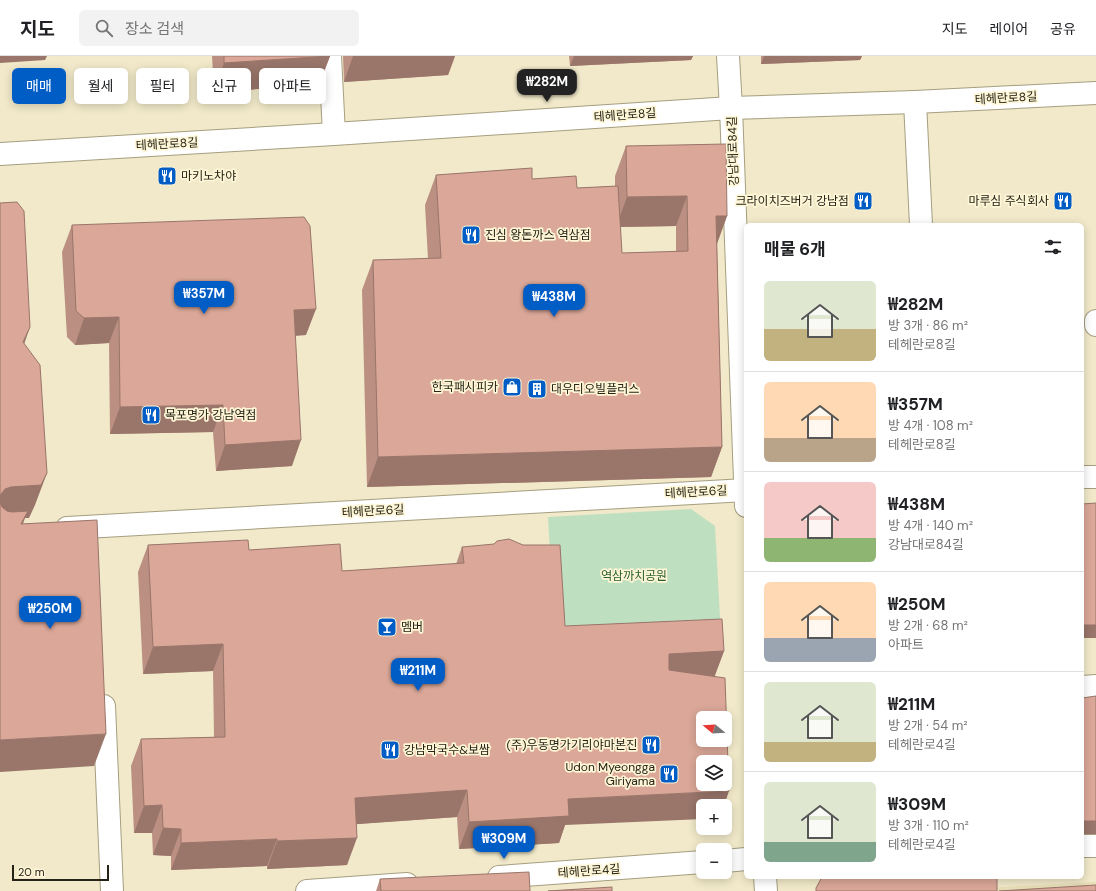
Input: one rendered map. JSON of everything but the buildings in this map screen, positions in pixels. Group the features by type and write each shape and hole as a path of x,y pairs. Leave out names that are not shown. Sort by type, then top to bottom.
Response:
{"street":[{"path":"330,56 334,134"},
{"name":"강남대로84길","path":"728,56 744,443"},
{"name":"테헤란로8길","path":"0,154 731,108 915,102 1096,93"},
{"path":"915,102 922,223"},
{"path":"1084,477 1096,477"},
{"name":"테헤란로6길","path":"45,530 97,535 744,495"},
{"path":"103,685 112,891"},
{"path":"1084,687 1096,686"},
{"path":"1084,846 1096,846"},
{"path":"732,860 744,859"},
{"name":"테헤란로4길","path":"482,878 696,863"},
{"path":"765,879 766,891"},
{"path":"307,891 426,882"}],"shaded area":[{"path":"1096,882 1096,891 928,891"}],"green space":[{"name":"역삼까치공원","path":"691,509 715,526 721,635 555,645 548,517"}],"place":[{"name":"마키노차야","path":"167,176"},
{"name":"크라이치즈버거 강남점","path":"863,201"},
{"name":"마루심 주식회사","path":"1063,201"},
{"name":"진심 왕돈까스 역삼점","path":"471,235"},
{"name":"한국패시피카","path":"512,387"},
{"name":"대우디오빌플러스","path":"537,389"},
{"name":"목포명가 강남역점","path":"151,415"},
{"name":"멤버","path":"387,627"},
{"name":"(주)우동명가기리야마본진","path":"651,745"},
{"name":"강남막국수&보쌈","path":"390,750"},
{"name":"Udon Myeongga Giriyama","path":"669,774"}]}
